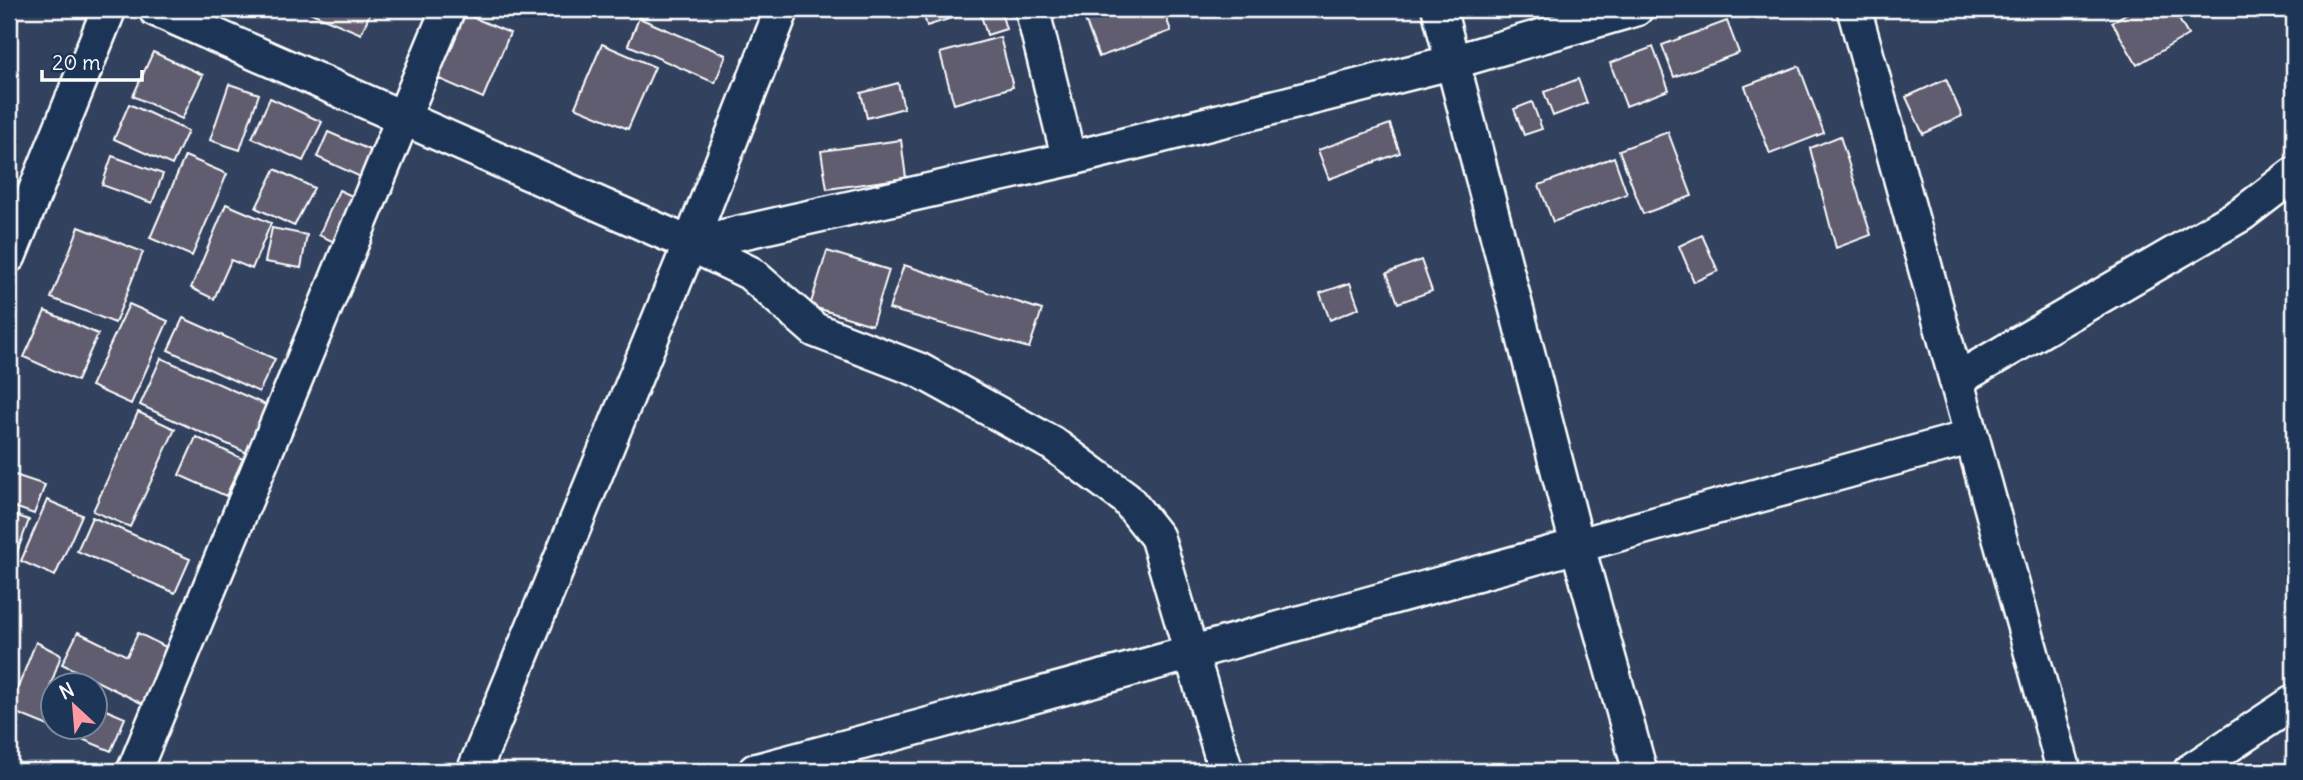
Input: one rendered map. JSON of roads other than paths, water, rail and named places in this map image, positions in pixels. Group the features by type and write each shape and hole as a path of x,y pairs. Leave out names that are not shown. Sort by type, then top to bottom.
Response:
{"street":[{"path":"9,256 109,9"},
{"path":"155,9 404,117 750,273 815,330 919,370 1053,444 1126,498 1157,537 1226,771"},
{"path":"134,771 447,9"},
{"path":"474,771 690,244 782,9"},
{"path":"1032,9 1069,159"},
{"path":"1439,9 1577,544 1640,771"},
{"path":"690,244 1069,159 1453,62 1636,9"},
{"path":"1854,9 2064,771"},
{"path":"1956,380 2242,214 2294,174"},
{"path":"755,771 835,761 1191,654 1577,544 1972,437"},
{"path":"2190,771 2294,702"}]}
